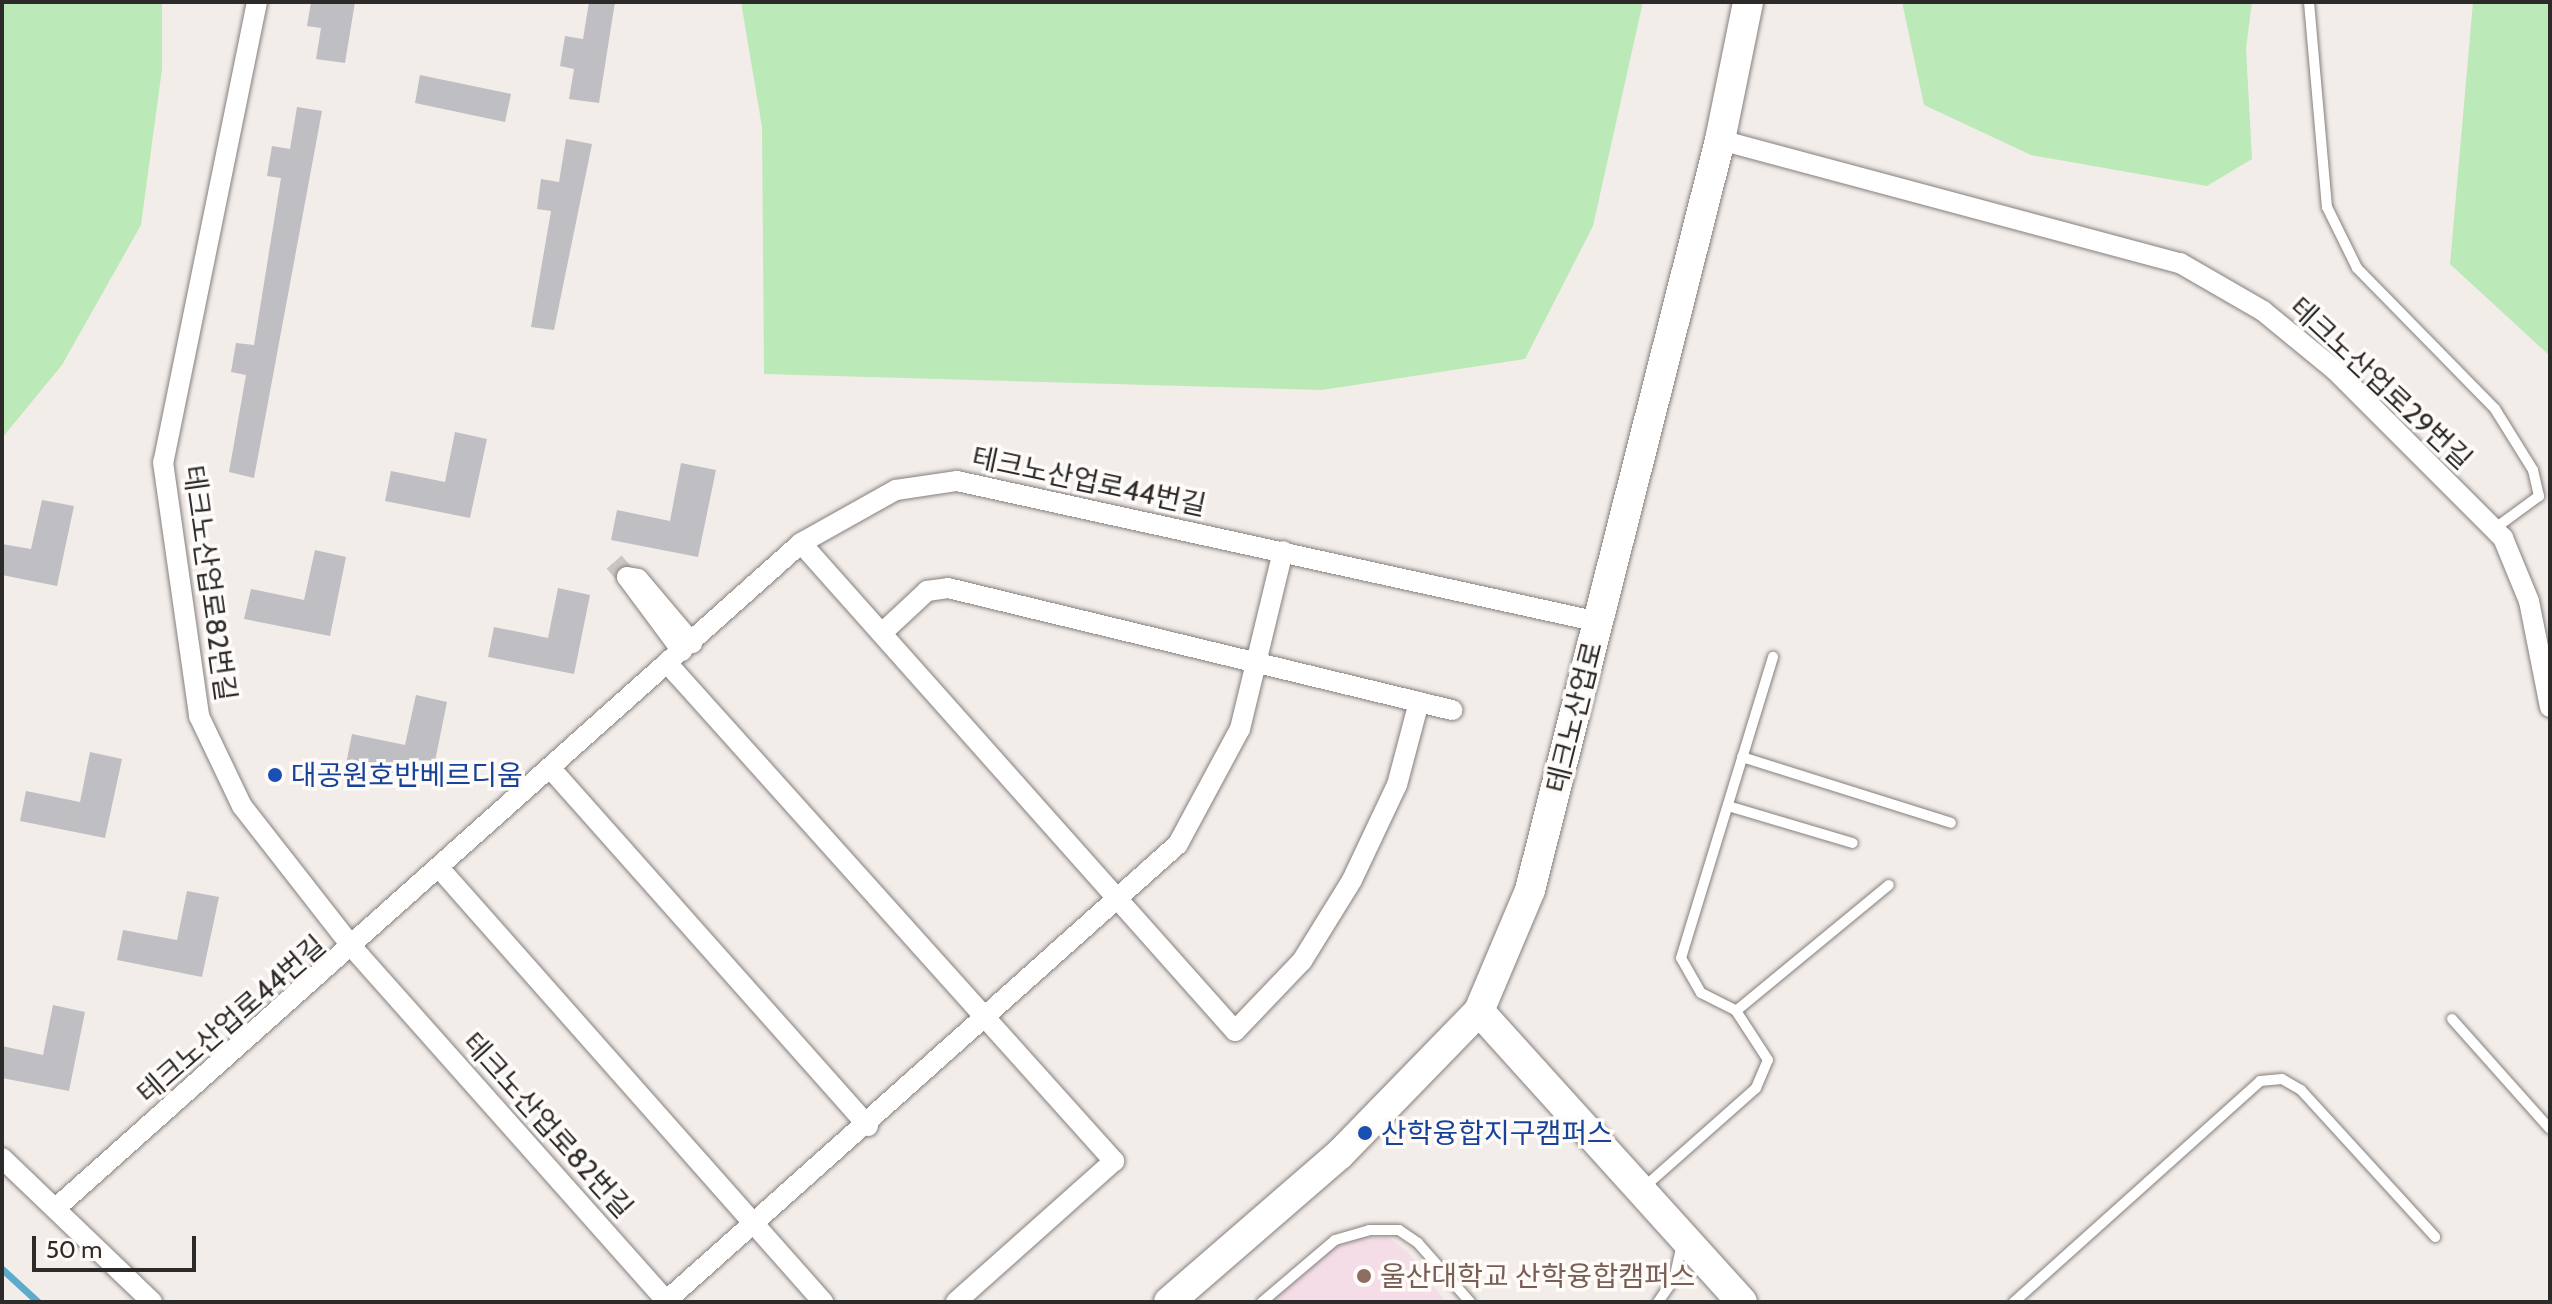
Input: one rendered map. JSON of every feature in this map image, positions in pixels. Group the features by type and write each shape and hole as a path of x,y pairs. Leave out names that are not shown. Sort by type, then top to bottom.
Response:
{"main road":[{"name":"테크노산업로","path":"1169,1302 1339,1155 1479,1011 1530,890 1720,140 1748,2"},
{"path":"1479,1011 1742,1302"}],"street":[{"name":"테크노산업로82번길","path":"257,2 163,462 199,716 242,806 353,948 666,1301"},
{"name":"테크노산업로29번길","path":"1720,140 2180,263 2263,311 2335,370 2494,529 2529,601 2545,666 2550,707"},
{"name":"테크노산업로44번길","path":"56,1208 441,870 801,543 896,490 957,481 1599,622"},
{"path":"801,543 1123,899 1235,1031 1302,961 1352,880 1397,785 1419,702"},
{"path":"666,1301 1123,899 1178,844 1240,729 1258,667 1283,551"},
{"path":"882,633 927,591 948,588 1258,667 1452,710"},
{"path":"681,653 984,1020 1114,1161 956,1302"},
{"path":"552,770 868,1126"},
{"path":"441,870 751,1225 823,1302"},
{"path":"2,1158 152,1302"}],"lane":[{"path":"2309,2 2327,207 2357,268 2495,409 2533,470 2539,496 2494,529"},
{"path":"1641,1190 1756,1088 1768,1060 1737,1011 1701,993 1681,958 1773,657"},
{"path":"1742,757 1951,823"},
{"path":"1728,806 1853,843"},
{"path":"1737,1011 1889,885"},
{"path":"2452,1019 2550,1129"},
{"path":"2014,1302 2260,1081 2282,1079 2301,1090 2435,1237"},
{"path":"1262,1302 1335,1240 1369,1230 1399,1230 1418,1243 1470,1302"},
{"path":"1658,1302 1674,1279 1684,1235"}],"shaded area":[{"name":"울산대학교 산학융합캠퍼스","path":"1358,1237 1389,1238 1407,1251 1446,1302 1272,1302 1333,1248"}],"green space":[{"path":"2,2 162,2 162,69 141,225 62,365 2,438"},
{"path":"741,2 1643,2 1593,226 1525,359 1322,390 764,374 762,127"},
{"path":"1902,2 2252,2 2246,48 2252,159 2207,186 2031,155 1924,105"},
{"path":"2473,2 2550,2 2550,356 2450,264"}],"building":[{"path":"311,2 355,2 345,63 316,59 321,28 307,26"},
{"path":"589,2 615,2 599,103 569,99 574,69 560,66 565,36 583,39"},
{"path":"420,75 511,94 505,122 415,103"},
{"path":"297,107 322,111 254,478 229,472 246,375 231,372 236,343 254,345 281,178 267,176 272,146 290,149"},
{"path":"566,139 592,144 554,330 531,327 551,211 537,209 541,179 559,182"},
{"path":"455,432 487,439 470,518 385,501 391,471 445,482"},
{"path":"681,463 716,470 698,557 611,540 617,510 670,521"},
{"path":"42,500 74,506 57,586 2,575 2,544 31,549"},
{"path":"315,550 346,557 330,636 244,619 251,589 304,600"},
{"path":"558,588 590,595 574,674 488,657 494,627 548,638"},
{"path":"416,695 447,702 431,781 346,764 352,734 405,745"},
{"path":"90,752 122,759 105,838 20,821 26,791 80,802"},
{"path":"187,891 219,897 202,977 117,960 123,930 177,940"},
{"path":"53,1005 85,1012 69,1091 2,1078 2,1046 43,1055"}],"waterway":[{"path":"2,1269 38,1302"}],"tunnel":[{"path":"614,562 627,577"}],"place":[{"name":"대공원호반베르디움","path":"275,775"},
{"name":"산학융합지구캠퍼스","path":"1365,1133"},
{"name":"울산대학교 산학융합캠퍼스","path":"1364,1276"}]}
